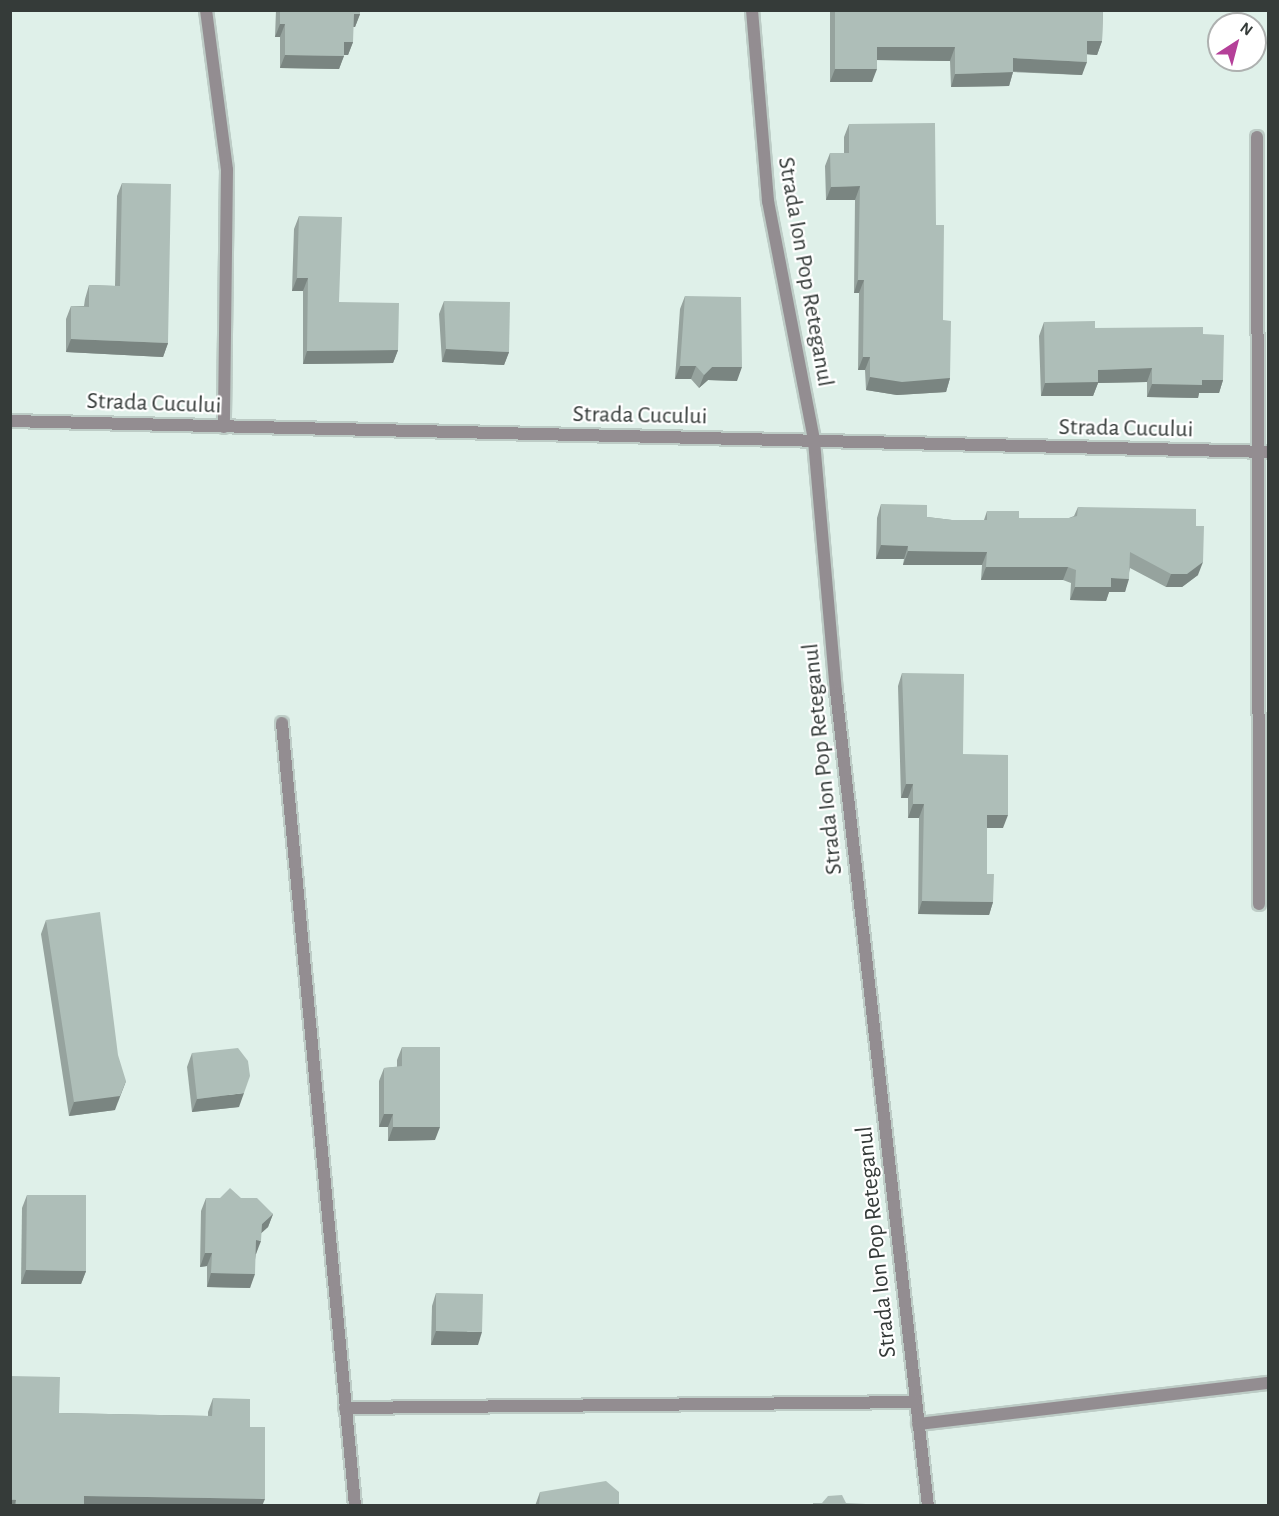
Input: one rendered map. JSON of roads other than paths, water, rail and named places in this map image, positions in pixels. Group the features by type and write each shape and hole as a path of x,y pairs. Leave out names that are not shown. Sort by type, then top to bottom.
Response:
{"street":[{"path":"206,10 227,170 224,427"},
{"name":"Strada Ion Pop Reteganul","path":"752,10 768,201 814,441 836,691 928,1506"},
{"path":"1257,137 1264,452 1259,904"},
{"name":"Strada Cucului","path":"10,421 1264,452"},
{"path":"282,723 355,1506"},
{"path":"918,1424 1269,1383"},
{"path":"345,1408 916,1402"}]}
